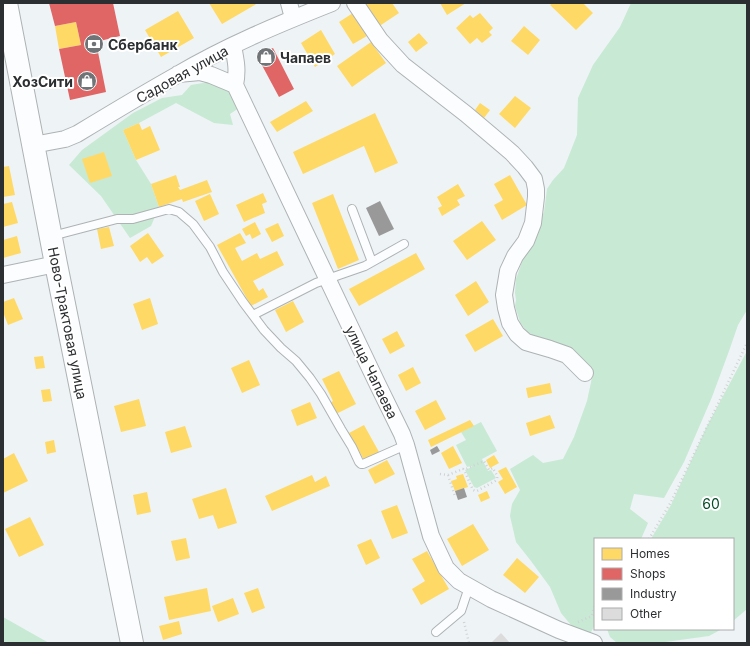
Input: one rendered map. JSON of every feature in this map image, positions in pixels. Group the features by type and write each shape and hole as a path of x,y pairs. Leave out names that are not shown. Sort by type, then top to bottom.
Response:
{"main road":[{"name":"Ново-Трактовая улица","path":"6,3 11,47 33,145 132,643"}],"street":[{"path":"288,3 294,18"},
{"name":"Садовая улица","path":"33,145 77,134 178,74 233,46 294,18 332,3"},
{"path":"355,3 380,40 403,65 466,114 506,148 525,167 534,179 536,197 533,223 526,241 514,256 508,271 504,295 506,308 510,323 517,334 526,342 567,355 585,373"},
{"path":"178,74 200,72 235,85 237,73 233,46"},
{"name":"улица Чапаева","path":"235,85 402,434 431,536 446,568 459,581 556,637 594,643"},
{"path":"3,275 56,264"}],"lane":[{"path":"51,236 117,219 133,219 169,209 179,212 192,224 210,247 243,302 264,330 296,361 310,378 352,447 359,462 364,464 406,445"},
{"path":"352,209 372,262"},
{"path":"253,315 316,283 365,266 404,244"},
{"path":"436,632 461,611 469,587"},
{"path":"556,637 569,643"}],"path":[{"path":"650,538 671,502 747,343"},
{"path":"440,474 448,475 460,469 464,470 484,461 489,470 493,468 498,477 495,481 475,492 464,470"},
{"path":"448,475 455,496"},
{"path":"592,616 594,608"},
{"path":"461,611 469,643"}],"green space":[{"path":"631,3 747,3 747,310 738,325 712,397 684,462 664,498 634,494 630,509 648,523 641,538 594,538 594,627 587,639 571,625 561,613 550,587 516,542 510,516 512,504 520,490 510,469 533,455 543,463 563,459 574,437 587,401 593,373 578,354 555,342 541,340 527,332 520,322 515,306 515,293 516,279 523,259 544,212 547,189 564,168 577,135 578,98 593,65 620,27"},
{"path":"219,82 231,89 239,108 230,114 233,125 214,123 176,103 123,130 136,160 151,184 159,207 151,226 130,238 101,196 69,165 82,150 133,113 162,98 182,95 191,85"},
{"name":"60","path":"747,351 747,609 734,620 734,538 652,538 671,505 706,428"},
{"path":"481,422 497,451 482,459 488,471 491,470 496,478 477,488 474,487 465,470 472,467 467,467 456,445 466,440 461,432"},
{"path":"3,617 49,643 3,643"},
{"path":"607,630 720,630 709,636 658,643 617,643 610,637"}],"building: Homes":[{"path":"209,3 258,3 222,24"},
{"path":"363,3 392,3 399,13 378,27"},
{"path":"440,3 466,3 447,15"},
{"path":"553,3 583,3 593,13 576,30 550,5"},
{"path":"178,11 194,38 161,57 145,30"},
{"path":"353,13 367,36 353,44 339,22"},
{"path":"480,13 493,28 489,32 492,35 482,43 477,38 470,44 456,28 470,15 473,18"},
{"path":"76,22 81,45 59,49 55,26"},
{"path":"524,26 540,40 528,55 511,41"},
{"path":"321,30 335,54 315,67 301,43"},
{"path":"419,33 428,43 416,52 408,42"},
{"path":"371,42 386,63 352,87 337,66"},
{"path":"515,96 531,108 515,128 499,114"},
{"path":"306,101 313,111 277,132 270,122"},
{"path":"480,103 490,110 484,118 475,110"},
{"path":"375,113 398,163 375,173 364,146 303,174 293,152"},
{"path":"139,123 142,130 150,126 160,150 136,160 123,130"},
{"path":"104,152 112,176 90,183 82,159"},
{"path":"9,166 15,195 3,197 3,167"},
{"path":"176,175 180,190 207,180 212,192 183,202 182,199 159,207 151,184"},
{"path":"510,175 527,205 502,220 494,205 503,200 494,184"},
{"path":"458,184 465,196 457,200 460,205 442,216 438,208 442,206 437,197"},
{"path":"263,193 267,202 262,204 265,213 244,222 236,205"},
{"path":"210,194 219,214 204,221 195,201"},
{"path":"333,194 359,260 338,269 312,203"},
{"path":"12,202 18,223 3,227 3,204"},
{"path":"482,221 496,240 467,260 453,241"},
{"path":"255,222 261,234 252,239 250,234 246,236 242,229"},
{"path":"278,223 284,236 272,242 265,229"},
{"path":"109,227 114,246 101,249 97,229"},
{"path":"148,233 164,256 152,264 147,257 140,262 130,246"},
{"path":"240,233 246,243 235,248 242,261 257,253 260,259 277,251 284,265 253,281 259,291 263,288 268,297 251,306 217,245"},
{"path":"17,236 21,253 3,258 3,240"},
{"path":"416,253 425,269 359,306 349,289"},
{"path":"476,281 489,302 468,316 455,295"},
{"path":"14,298 23,319 8,325 3,312 3,302"},
{"path":"150,298 158,324 142,330 133,304"},
{"path":"293,301 304,322 286,332 275,310"},
{"path":"493,319 503,336 475,352 465,335"},
{"path":"397,331 405,346 390,354 382,339"},
{"path":"43,356 45,368 36,369 34,357"},
{"path":"249,360 260,385 242,393 231,368"},
{"path":"413,367 421,383 406,391 398,375"},
{"path":"339,371 356,404 336,414 330,403 333,401 322,379"},
{"path":"550,383 552,393 528,398 526,388"},
{"path":"50,389 52,401 43,402 41,390"},
{"path":"139,399 146,426 121,432 114,406"},
{"path":"436,400 446,419 425,430 415,411"},
{"path":"310,402 317,418 297,426 291,410"},
{"path":"550,415 555,428 530,436 526,423"},
{"path":"470,420 474,426 431,447 428,440"},
{"path":"364,425 379,452 364,460 349,433"},
{"path":"185,426 192,447 171,453 165,432"},
{"path":"54,440 56,452 47,454 45,442"},
{"path":"453,446 462,463 449,469 441,453"},
{"path":"14,453 28,481 3,493 3,459"},
{"path":"494,455 499,463 490,468 486,460"},
{"path":"387,460 395,474 375,484 368,470"},
{"path":"506,467 517,487 505,494 498,482 503,479 498,471"},
{"path":"463,474 468,487 455,491 451,481 457,479 456,476"},
{"path":"312,475 315,482 326,476 330,486 272,511 265,496"},
{"path":"226,488 237,523 218,529 213,515 199,519 192,499"},
{"path":"487,491 490,498 481,502 478,495"},
{"path":"147,492 151,512 137,515 133,495"},
{"path":"397,505 408,533 392,539 381,511"},
{"path":"30,517 44,545 19,557 5,529"},
{"path":"473,524 489,550 462,566 447,539"},
{"path":"186,538 190,558 176,561 171,541"},
{"path":"371,539 380,558 366,565 357,545"},
{"path":"427,551 449,589 421,605 412,589 425,581 412,559"},
{"path":"517,558 539,577 525,593 503,575"},
{"path":"207,588 211,611 169,620 164,597"},
{"path":"258,588 265,608 252,613 244,593"},
{"path":"233,598 239,614 218,622 212,606"},
{"path":"179,621 182,634 163,640 159,626"}],"building: Shops":[{"path":"49,3 113,3 120,36 96,42 106,92 70,100 59,49 81,45 76,22 55,26"},
{"path":"273,48 294,89 279,97 257,56"}],"building: Industry":[{"path":"380,201 394,229 379,236 366,208"},
{"path":"437,446 440,451 432,455 430,450"},
{"path":"464,488 467,497 458,500 455,491"}],"building: Other":[{"path":"501,633 510,643 491,643"}],"place":[{"name":"Сбербанк","path":"94,44"},
{"name":"Чапаев","path":"266,57"},
{"name":"ХозСити","path":"87,81"}]}
